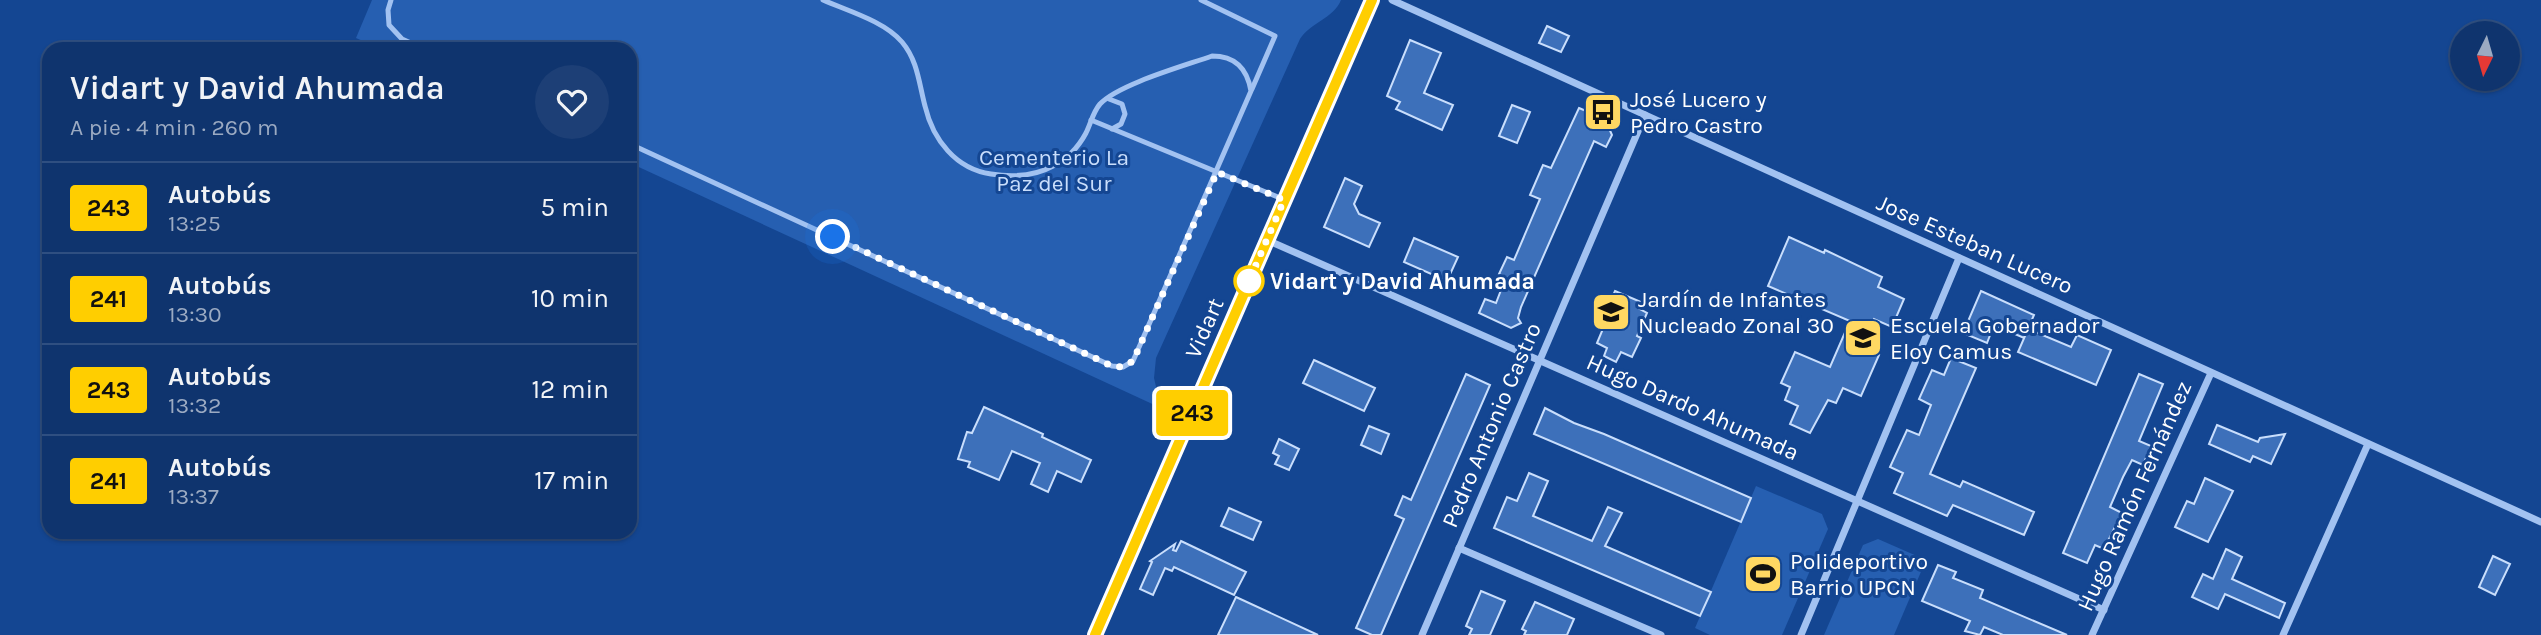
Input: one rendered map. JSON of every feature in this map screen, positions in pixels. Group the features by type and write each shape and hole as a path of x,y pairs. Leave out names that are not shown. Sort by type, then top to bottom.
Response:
{"street":[{"name":"Vidart","path":"1095,635 1372,0"},
{"name":"Jose Esteban Lucero","path":"1392,0 2541,522"},
{"name":"Pedro Antonio Castro","path":"1422,635 1645,115"},
{"name":"Hugo Dardo Ahumada","path":"1267,240 2104,610"},
{"path":"1801,635 1959,258"},
{"name":"Hugo Ramón Fernández","path":"2092,635 2211,373"},
{"path":"2283,635 2368,444"},
{"path":"1459,548 1661,635"}],"lane":[{"path":"391,0 388,25 409,42"},
{"path":"823,0 873,23 901,40 917,68 925,107 938,138 947,151 962,164 981,172 1001,175 1028,174 1052,167 1068,157 1077,146 1100,104 1107,99 1120,90 1212,56 1226,56 1236,61 1249,80 1251,91"},
{"path":"637,147 1112,366 1122,367 1133,361 1275,36 1201,0"},
{"path":"1107,99 1118,101 1125,114 1121,124 1112,129"},
{"path":"1091,120 1284,200"}],"green space":[{"name":"Cementerio La Paz del Sur","path":"372,0 1341,0 1333,12 1310,28 1300,39 1156,358 1154,378 1161,408 637,166 637,42 365,42 356,38"},
{"name":"Polideportivo Barrio UPCN","path":"1756,486 1822,514 1828,529 1782,635 1710,635 1695,628"},
{"path":"1878,539 1926,560 1894,635 1824,635 1863,545"}],"building":[{"path":"1547,26 1569,36 1561,52 1539,43"},
{"path":"1410,40 1441,53 1424,93 1453,105 1442,130 1396,109 1400,102 1387,96"},
{"path":"1512,105 1530,112 1517,143 1499,136"},
{"path":"1579,108 1605,119 1612,135 1606,147 1594,141 1521,307 1518,318 1521,323 1511,328 1479,313 1485,299 1496,303 1506,277 1499,274 1507,257 1514,260 1540,199 1530,195 1543,165 1551,168"},
{"path":"1345,178 1362,186 1354,204 1359,214 1380,223 1369,247 1324,227"},
{"path":"1789,237 1824,253 1825,250 1882,277 1878,287 1904,299 1892,327 1874,319 1862,347 1879,355 1861,396 1843,388 1836,403 1828,400 1810,433 1790,424 1798,406 1785,400 1790,387 1781,383 1795,352 1830,367 1850,321 1768,286"},
{"path":"1414,238 1458,257 1447,281 1404,262"},
{"path":"1615,291 1641,302 1638,308 1647,313 1637,336 1641,338 1632,357 1621,352 1616,362 1604,356 1607,348 1597,343 1605,324 1601,322"},
{"path":"1981,291 2034,315 2024,338 1994,325 1987,343 1963,333"},
{"path":"2028,329 2071,347 2077,335 2111,350 2096,385 2018,352"},
{"path":"1951,358 1976,368 1930,474 1960,487 1963,481 2034,512 2024,535 1953,505 1947,516 1894,493 1903,473 1890,467 1907,430 1919,435 1931,405 1919,399 1932,370 1944,375"},
{"path":"1314,360 1375,388 1364,411 1303,383"},
{"path":"1466,374 1490,385 1381,635 1372,635 1356,628 1404,519 1395,515 1403,496 1411,500"},
{"path":"2139,374 2163,384 2139,441 2151,446 2143,465 2132,460 2110,507 2122,513 2104,549 2095,545 2087,563 2063,553"},
{"path":"984,407 1091,460 1081,482 1057,471 1048,492 1031,484 1040,463 1012,451 999,480 968,467 970,462 958,459 967,432 972,433"},
{"path":"1545,408 1574,423 1751,498 1741,522 1534,434"},
{"path":"2217,425 2258,442 2260,438 2285,434 2271,464 2253,456 2250,462 2209,444"},
{"path":"1369,426 1389,434 1381,454 1361,445"},
{"path":"1279,439 1299,449 1289,470 1275,464 1279,456 1273,453"},
{"path":"1529,473 1548,481 1533,516 1592,541 1608,507 1622,513 1605,546 1711,592 1700,616 1494,528 1507,497 1517,501"},
{"path":"2205,478 2233,491 2208,542 2175,527 2187,501 2194,504"},
{"path":"1229,508 1261,522 1253,540 1221,526"},
{"path":"1181,541 1246,572 1234,595 1174,567 1172,571 1165,568 1153,595 1140,589 1152,562 1150,561 1175,544 1173,550 1176,551"},
{"path":"2226,549 2242,557 2232,579 2285,603 2279,618 2225,594 2218,609 2192,597 2203,574 2213,579"},
{"path":"2493,556 2510,564 2495,595 2479,587"},
{"path":"1938,565 1956,572 1953,578 1983,590 1980,598 2067,635 2003,635 1984,627 1980,635 1965,631 1970,621 1922,601"},
{"path":"1481,591 1505,601 1490,635 1469,635 1472,629 1466,626"},
{"path":"1236,597 1318,635 1218,635"},
{"path":"1535,602 1574,619 1567,635 1524,635 1526,631 1522,629"}],"bus line":[{"name":"243","path":"1095,635 1372,0"}],"place":[{"name":"José Lucero y Pedro Castro","path":"1603,112"},
{"name":"Vidart y David Ahumada","path":"1249,281"},
{"name":"Jardín de Infantes Nucleado Zonal 30","path":"1611,312"},
{"name":"Escuela Gobernador Eloy Camus","path":"1863,338"},
{"name":"Polideportivo Barrio UPCN","path":"1763,574"}],"route":[{"path":"833,237 1112,366 1122,367 1133,361 1217,172 1284,200 1249,281"}]}
